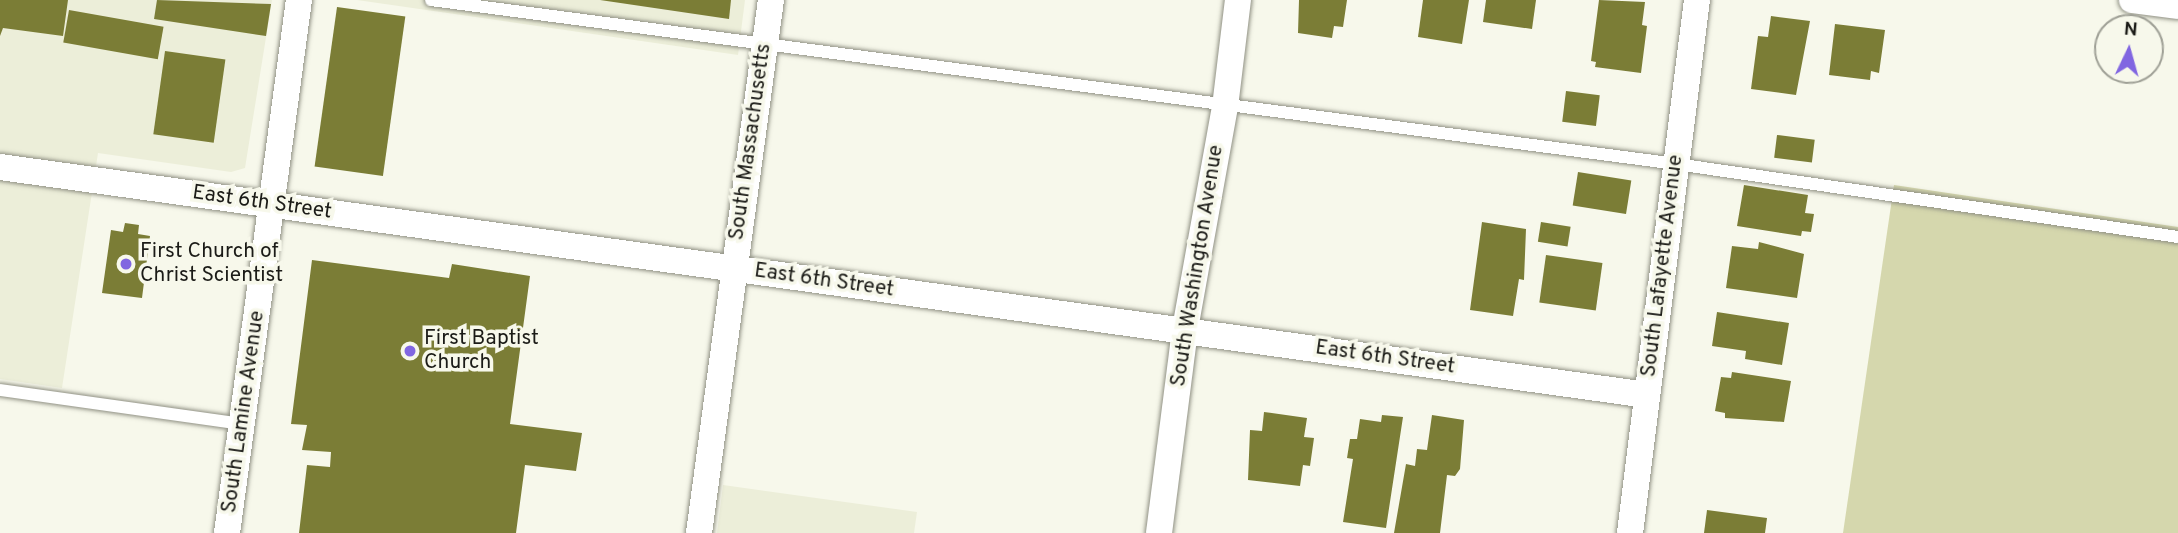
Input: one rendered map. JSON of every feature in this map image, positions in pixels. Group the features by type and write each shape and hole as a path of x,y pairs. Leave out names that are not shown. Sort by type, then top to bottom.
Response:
{"street":[{"name":"South Lamine Avenue","path":"228,533 299,0"},
{"name":"South Massachusetts","path":"699,533 771,0"},
{"name":"South Washington Avenue","path":"1159,533 1185,329 1225,107 1238,0"},
{"name":"South Lafayette Avenue","path":"1630,533 1697,0"},
{"path":"2132,0 2178,6"},
{"name":"East 6th Street","path":"0,167 1647,395"}],"lane":[{"path":"430,0 764,47 1676,164 2178,237"},
{"path":"0,390 242,424"}],"shaded area":[{"path":"0,0 272,0 245,168 231,172 98,153 62,388 0,379"},
{"path":"357,0 745,0 738,55"},
{"path":"723,485 917,512 914,533 717,533"}],"green space":[{"path":"1894,185 2178,227 2178,533 1843,533"}],"building":[{"path":"0,0 68,0 63,36 3,28 0,36"},
{"path":"157,0 271,4 266,36 154,19"},
{"path":"600,0 731,0 729,19"},
{"path":"1299,0 1347,0 1343,27 1334,26 1332,38 1298,33"},
{"path":"1423,0 1469,0 1462,44 1418,37"},
{"path":"1486,0 1536,0 1532,29 1483,22"},
{"path":"1599,0 1645,2 1642,25 1647,26 1641,73 1595,67 1596,62 1591,61"},
{"path":"337,7 405,17 383,176 315,166"},
{"path":"69,10 164,27 158,59 63,42"},
{"path":"1771,16 1810,21 1796,95 1751,89 1758,36 1768,37"},
{"path":"1835,24 1885,30 1879,73 1871,71 1870,80 1829,75"},
{"path":"165,51 225,59 214,143 153,134"},
{"path":"1566,91 1600,95 1596,126 1562,122"},
{"path":"1777,135 1815,140 1812,162 1774,158"},
{"path":"1578,172 1631,180 1626,214 1573,206"},
{"path":"1744,185 1808,195 1805,213 1814,214 1811,232 1802,231 1801,236 1737,226"},
{"path":"1482,222 1526,229 1524,280 1519,279 1513,316 1470,310"},
{"path":"1541,222 1571,227 1568,246 1538,242"},
{"name":"First Church of Christ Scientist","path":"125,223 139,225 138,234 150,236 142,298 102,293 111,230 123,232"},
{"path":"1759,242 1804,254 1797,298 1726,288 1732,246 1758,249"},
{"path":"1546,255 1602,263 1596,310 1539,303"},
{"name":"First Baptist Church","path":"312,260 449,278 452,264 530,276 510,424 582,433 576,471 525,465 516,533 299,533 307,465 330,467 331,452 302,450 307,425 291,424"},
{"path":"1717,312 1789,323 1782,365 1745,359 1746,351 1712,346"},
{"path":"1732,372 1791,381 1784,422 1725,418 1725,413 1715,411 1721,377 1731,378"},
{"path":"1264,412 1307,418 1304,437 1314,438 1310,466 1303,465 1300,486 1248,480 1250,430 1262,431"},
{"path":"1382,415 1403,417 1386,528 1343,522 1353,459 1347,458 1350,439 1357,439 1360,419 1381,422"},
{"path":"1432,415 1464,420 1460,469 1455,476 1447,475 1440,533 1394,533 1406,464 1415,466 1417,449 1427,450"},
{"path":"1707,510 1767,518 1765,533 1704,533"}],"place":[{"name":"First Church of Christ Scientist","path":"126,264"},
{"name":"First Baptist Church","path":"410,351"}]}
